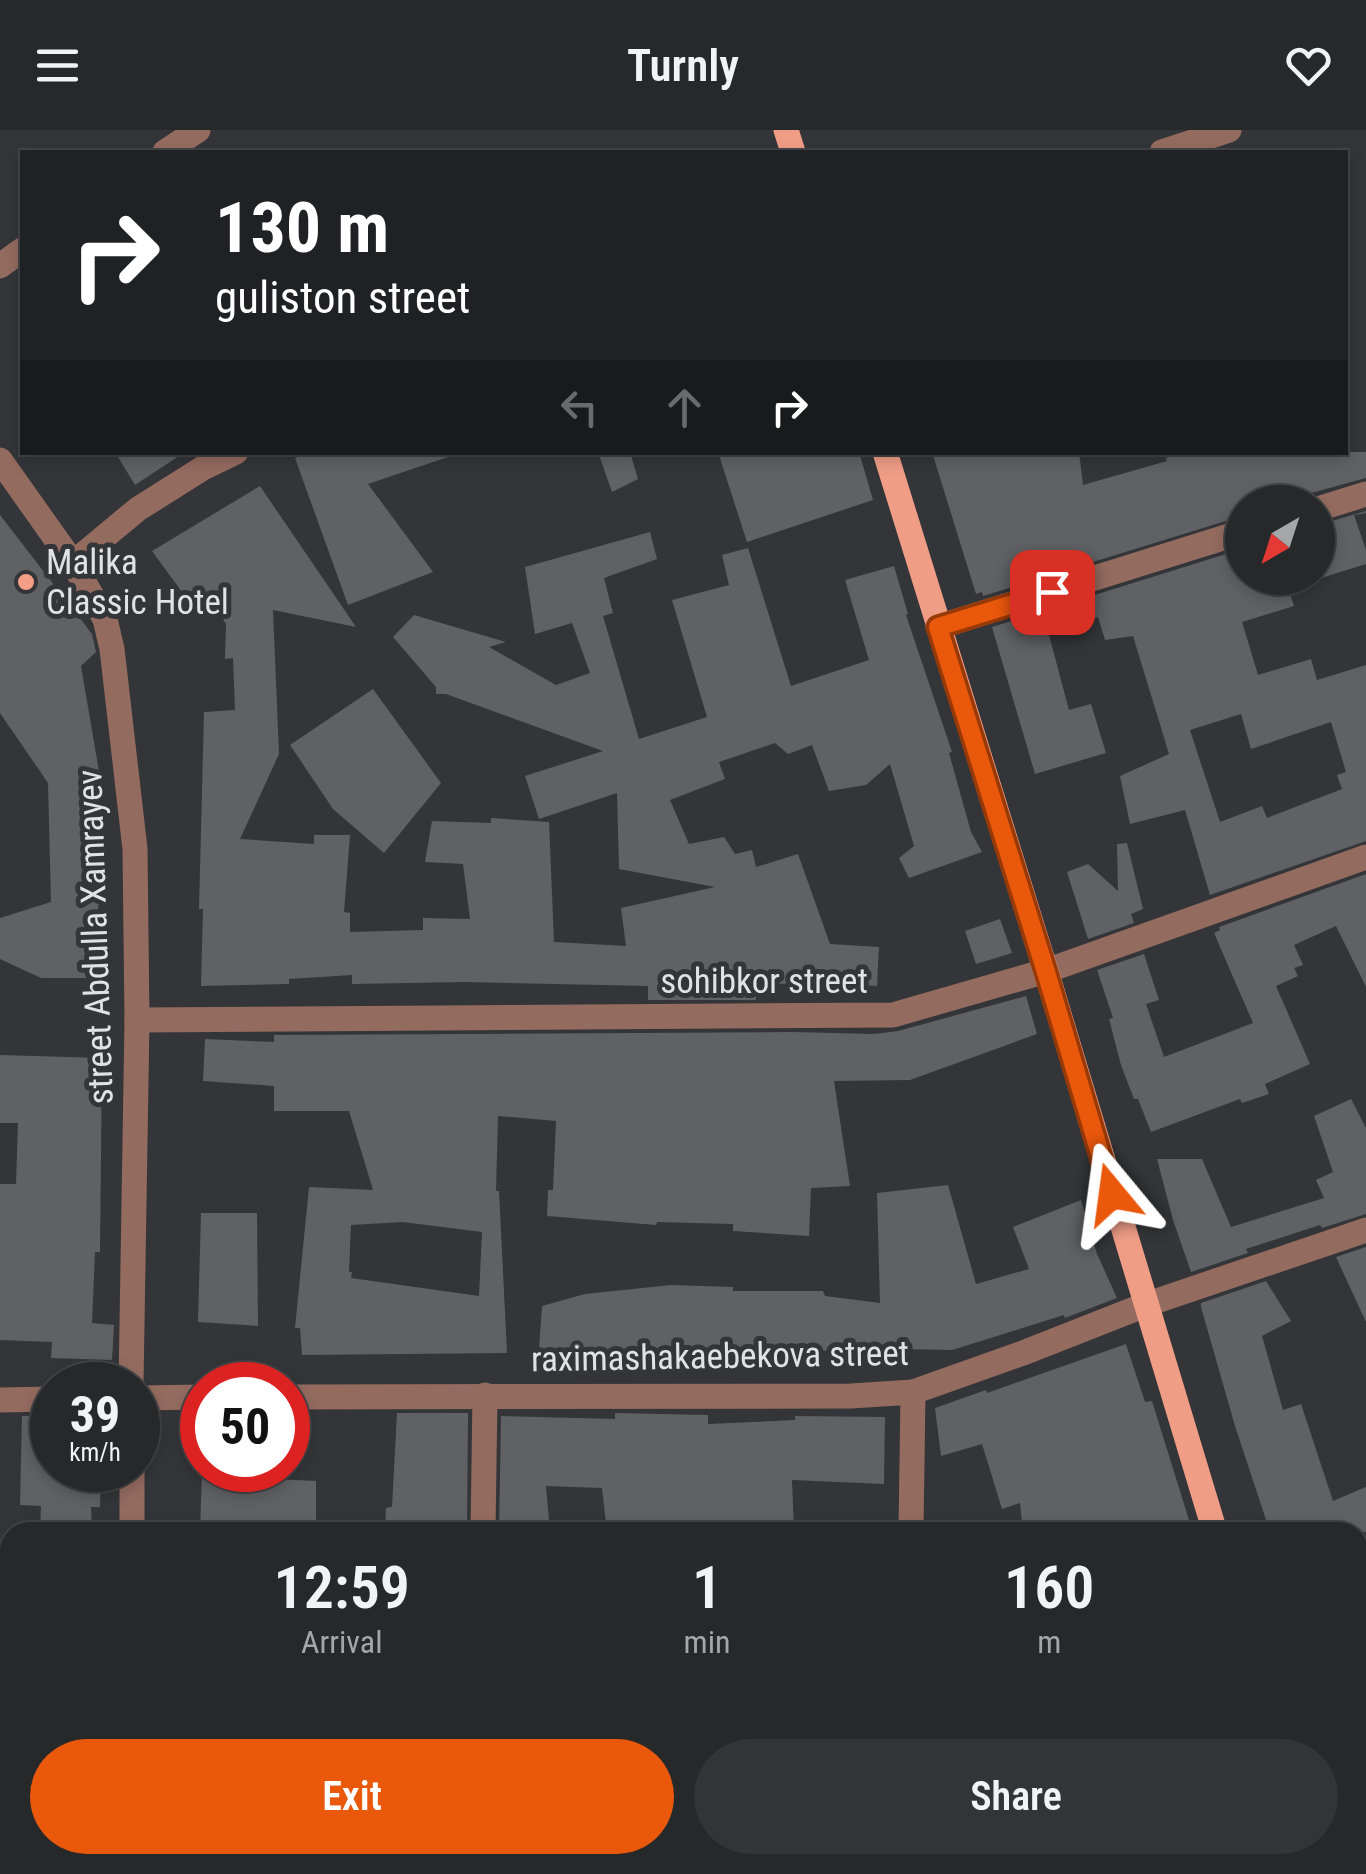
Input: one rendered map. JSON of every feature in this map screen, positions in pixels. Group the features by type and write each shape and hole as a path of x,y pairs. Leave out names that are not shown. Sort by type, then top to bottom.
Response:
{"main road":[{"path":"886,455 1211,1522"}],"street":[{"path":"168,150 198,130"},
{"path":"1168,150 1228,130"},
{"path":"72,563 138,509 230,455"},
{"name":"street Abdulla Xamrayev","path":"0,460 106,619 112,649 134,849 137,1020 131,1362"},
{"path":"1335,504 1366,494"},
{"path":"938,627 1225,537"},
{"name":"sohibkor street","path":"137,1020 893,1015 1046,972 1366,857"},
{"name":"raximashakaebekova street","path":"310,1397 851,1396 912,1392 1145,1305 1366,1230"},
{"path":"912,1392 912,1522"},
{"path":"483,1522 485,1395"},
{"path":"0,1400 30,1399"},
{"path":"132,1492 132,1522"}],"building":[{"path":"1366,452 1366,478 1335,486 1225,485 1225,521 983,596 982,592 976,594 933,455 1079,455 1083,485 1167,461 1174,455"},
{"path":"117,455 180,455 135,485"},
{"path":"448,455 368,484 433,572 348,605 295,458"},
{"path":"599,455 631,455 638,479 612,492"},
{"path":"719,455 860,455 873,500 747,542"},
{"path":"260,486 356,627 273,610 279,754 240,839 314,844 314,835 350,835 344,912 350,913 350,932 423,930 423,918 470,919 463,864 425,862 432,821 491,823 491,818 549,822 554,942 626,946 621,908 715,887 619,869 617,793 539,819 525,776 603,751 446,694 436,694 436,687 393,637 414,615 506,642 489,647 556,685 590,673 572,623 535,634 525,567 650,532 657,559 604,578 613,613 603,616 639,739 707,717 672,600 729,585 722,555 748,548 791,686 869,660 845,580 894,566 906,615 952,752 949,753 971,832 982,852 909,878 899,858 914,846 890,764 866,785 829,791 812,745 788,754 775,743 719,762 725,779 670,800 689,844 724,837 735,854 752,850 756,867 798,854 830,944 879,947 877,986 755,984 756,1000 648,1000 648,986 352,984 352,975 289,979 289,984 201,986 204,712 235,710 233,658 225,659 226,624 208,593 190,603 152,551"},
{"path":"1366,511 1354,515 1366,550 1366,564 1335,574 1335,520"},
{"path":"0,515 92,634 96,652 81,666 101,783 98,905 102,978 41,978 0,959 0,918 51,902 48,783 0,713"},
{"path":"1225,554 1225,595 1290,595 1294,606 1242,622 1258,675 1311,659 1317,680 1366,665 1366,841 1210,895 1185,810 1130,824 1120,776 1169,754 1133,636 1105,640 1098,617 1049,635 1069,710 1091,704 1106,753 1035,774 992,627","holes":["1241,714 1251,749 1331,722 1346,772 1337,775 1342,789 1267,818 1262,806 1220,822 1190,730"]},
{"path":"373,689 441,783 384,853 333,809 290,745"},
{"path":"1127,843 1143,909 1131,914 1134,923 1088,939 1067,872 1088,864 1118,891 1117,844"},
{"path":"1366,874 1366,987 1336,926 1294,945 1303,965 1294,968 1298,976 1276,986 1310,1064 1265,1084 1269,1094 1242,1103 1240,1099 1151,1132 1121,1065 1109,1019 1113,1018 1097,970 1144,954 1159,1000 1146,1004 1164,1057 1253,1023 1214,933 1219,927"},
{"path":"1000,919 1012,953 976,964 965,931"},
{"path":"1026,996 1037,1034 910,1080 834,1081 850,1186 811,1188 809,1236 733,1231 733,1224 656,1225 547,1216 548,1190 553,1190 556,1121 498,1116 496,1191 507,1353 302,1355 300,1328 295,1328 309,1187 373,1190 349,1111 274,1111 274,1086 203,1081 205,1039 274,1042 274,1035 898,1031","holes":["403,1222 482,1232 479,1296 351,1278 349,1272 351,1225"]},
{"path":"0,1055 102,1058 100,1252 95,1252 92,1323 114,1325 112,1360 51,1358 52,1342 0,1340 0,1184 16,1184 18,1123 0,1123"},
{"path":"1351,1099 1366,1128 1366,1214 1246,1249 1248,1253 1191,1272 1157,1159 1202,1159 1231,1227 1324,1198 1316,1180 1333,1172 1314,1116"},
{"path":"948,1185 976,1284 1029,1269 1013,1227 1081,1200 1097,1254 1117,1298 1065,1318 1064,1315 952,1350 849,1348 848,1352 812,1350 812,1357 636,1347 635,1354 539,1349 542,1306 585,1294 671,1285 733,1287 733,1291 823,1291 825,1296 880,1303 877,1193"},
{"path":"201,1213 257,1213 258,1326 198,1322"},
{"path":"1366,1247 1366,1322 1336,1257"},
{"path":"1266,1281 1291,1321 1262,1336 1283,1410 1301,1404 1333,1501 1366,1487 1366,1522 1267,1522 1201,1303"},
{"path":"1126,1344 1145,1402 1152,1401 1189,1520 1022,1522 1020,1503 1002,1509 982,1444 941,1456 935,1408 986,1390 987,1393"},
{"path":"397,1413 468,1413 467,1522 385,1522 386,1508 392,1507"},
{"path":"615,1413 708,1415 708,1424 795,1420 795,1416 885,1417 884,1484 792,1480 794,1522 606,1522 602,1488 546,1486 549,1522 499,1522 501,1416 615,1419"},
{"path":"22,1416 30,1416 30,1492 100,1492 100,1507 91,1507 92,1522 40,1522 41,1506 20,1505"},
{"path":"310,1481 316,1481 316,1522 200,1522 201,1492 310,1492"}],"place":[{"name":"Malika Classic Hotel","path":"26,582"}],"route":[{"path":"1052,592 938,627 1112,1194"}]}
